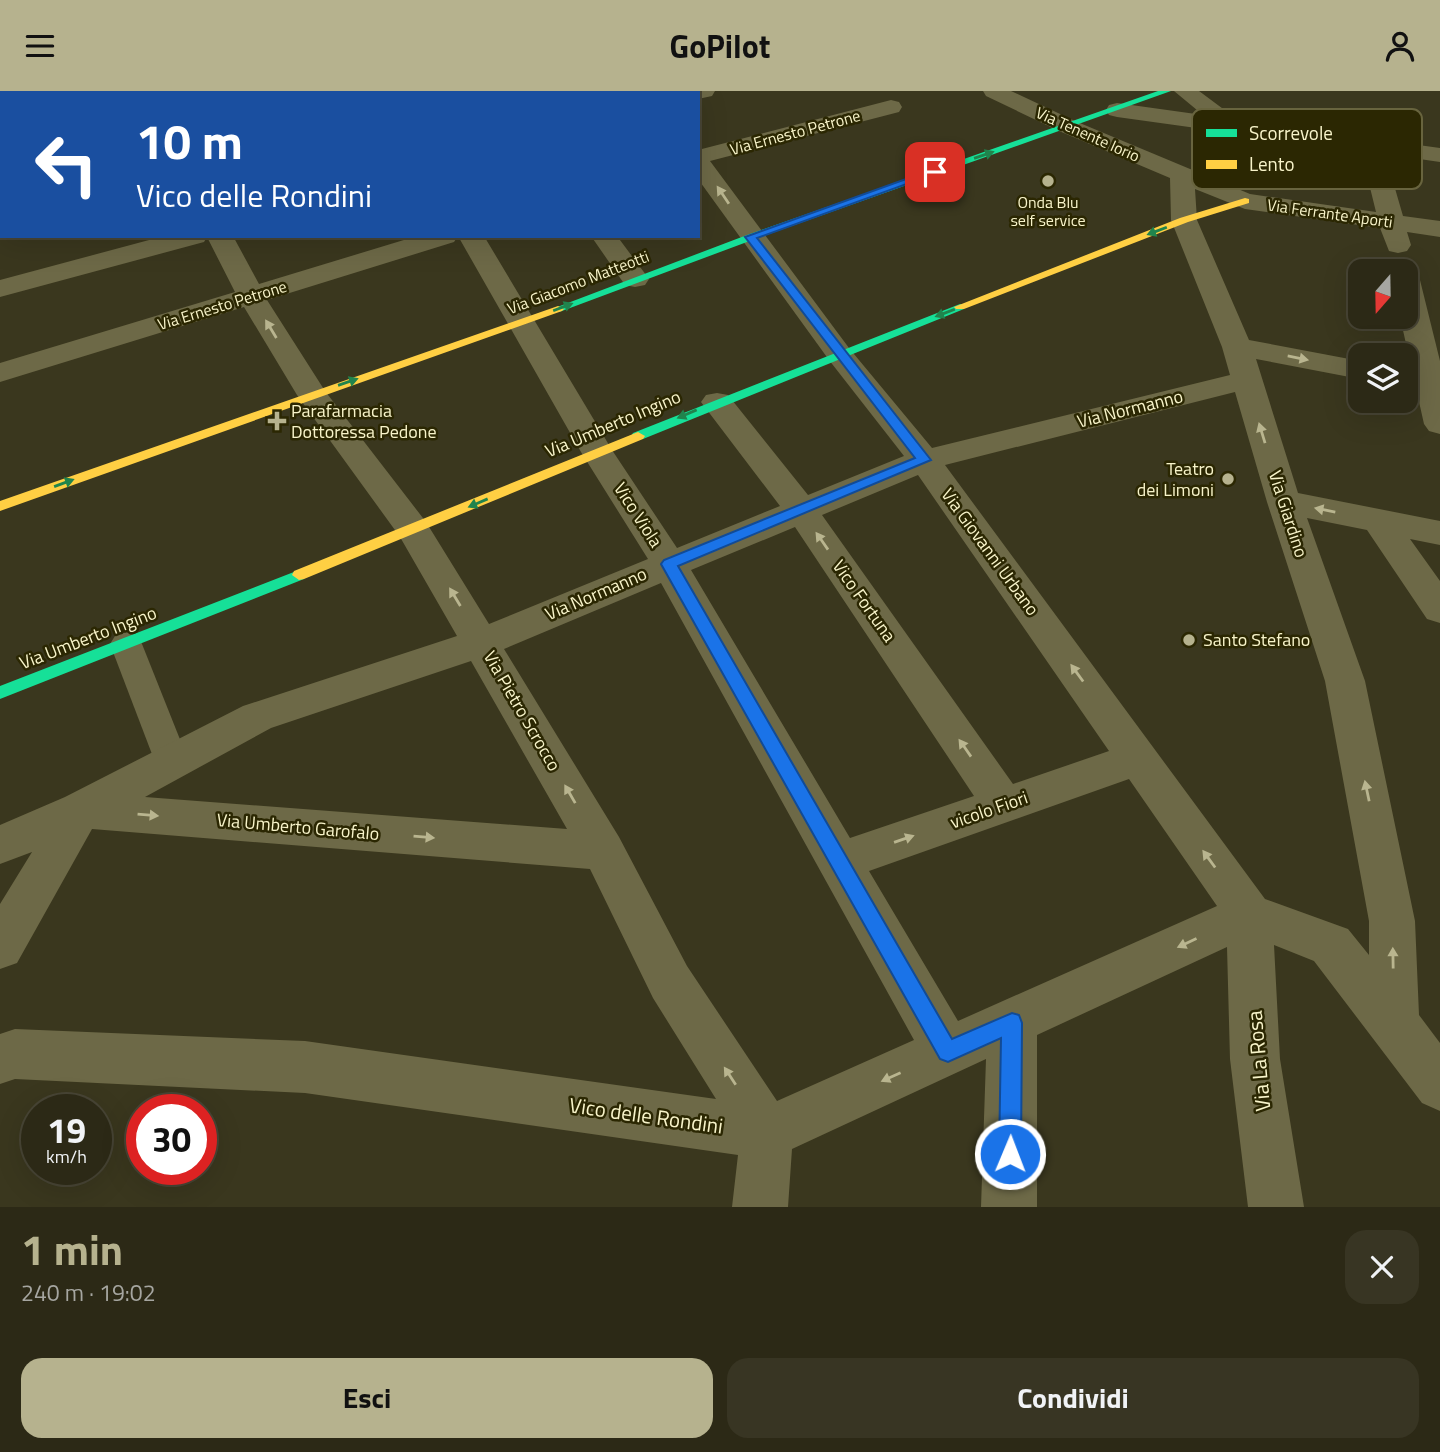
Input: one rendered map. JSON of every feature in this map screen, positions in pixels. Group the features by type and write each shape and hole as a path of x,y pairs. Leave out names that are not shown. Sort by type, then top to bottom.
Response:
{"street":[{"name":"Via Tenente Iorio","path":"994,91 1067,127 1182,175"},
{"name":"Via Giacomo Matteotti","path":"0,506 1167,91"},
{"path":"1185,91 1209,109"},
{"name":"Via Ernesto Petrone","path":"700,159 891,107"},
{"path":"1117,110 1192,120"},
{"path":"1422,153 1440,155"},
{"name":"Via Giovanni Urbano","path":"700,163 751,237 839,354 924,460 1249,914"},
{"name":"Via Ferrante Aporti","path":"1182,175 1192,179"},
{"name":"Via Giardino","path":"1182,175 1184,220 1237,347 1284,502 1345,681 1392,921 1394,1023"},
{"name":"Via Ferrante Aporti","path":"1216,189 1245,201 1440,229"},
{"path":"1383,189 1401,259"},
{"name":"Via Umberto Ingino","path":"0,693 414,530 717,402 1184,220 1245,201"},
{"path":"0,289 188,238"},
{"name":"Via Pietro Scrocco","path":"221,238 251,296 312,395 414,530 603,851 670,982 767,1133"},
{"name":"Via Ernesto Petrone","path":"0,373 439,238"},
{"name":"Vico Viola","path":"472,238 597,451 669,564 948,1051"},
{"path":"605,238 635,279"},
{"path":"1415,329 1425,382 1440,424"},
{"path":"1237,347 1348,368"},
{"name":"Via Normanno","path":"80,810 257,717 482,642 924,460 1246,380"},
{"name":"Vico Fortuna","path":"717,402 801,510 1004,805"},
{"path":"1284,502 1440,533"},
{"path":"1379,521 1440,609"},
{"name":"vicolo Fiori","path":"840,862 1138,759"},
{"path":"0,947 80,810"},
{"name":"Via Umberto Garofalo","path":"0,845 80,810 603,851"},
{"path":"760,1207 767,1133 1249,914 1331,945 1440,1085"},
{"name":"Via La Rosa","path":"1249,914 1255,1059 1276,1207"},
{"path":"1009,1207 1012,1023"},
{"name":"Vico delle Rondini","path":"0,1059 15,1053 305,1067 767,1133"}],"lane":[{"path":"126,644 172,761"}],"traffic: fast":[{"path":"558,309 751,237 1167,91"},
{"path":"638,436 960,307"},
{"path":"0,693 299,575"}],"traffic: slow":[{"path":"960,307 1184,220 1245,201"},
{"path":"0,506 558,309"},
{"path":"299,575 638,436"}],"place":[{"name":"Onda Blu self service","path":"1048,181"},
{"name":"Parafarmacia Dottoressa Pedone","path":"277,421"},
{"name":"Teatro dei Limoni","path":"1228,479"},
{"name":"Santo Stefano","path":"1189,640"}],"route":[{"path":"935,172 751,237 839,354 924,460 669,564 948,1051 1012,1023 1010,1154"}]}
